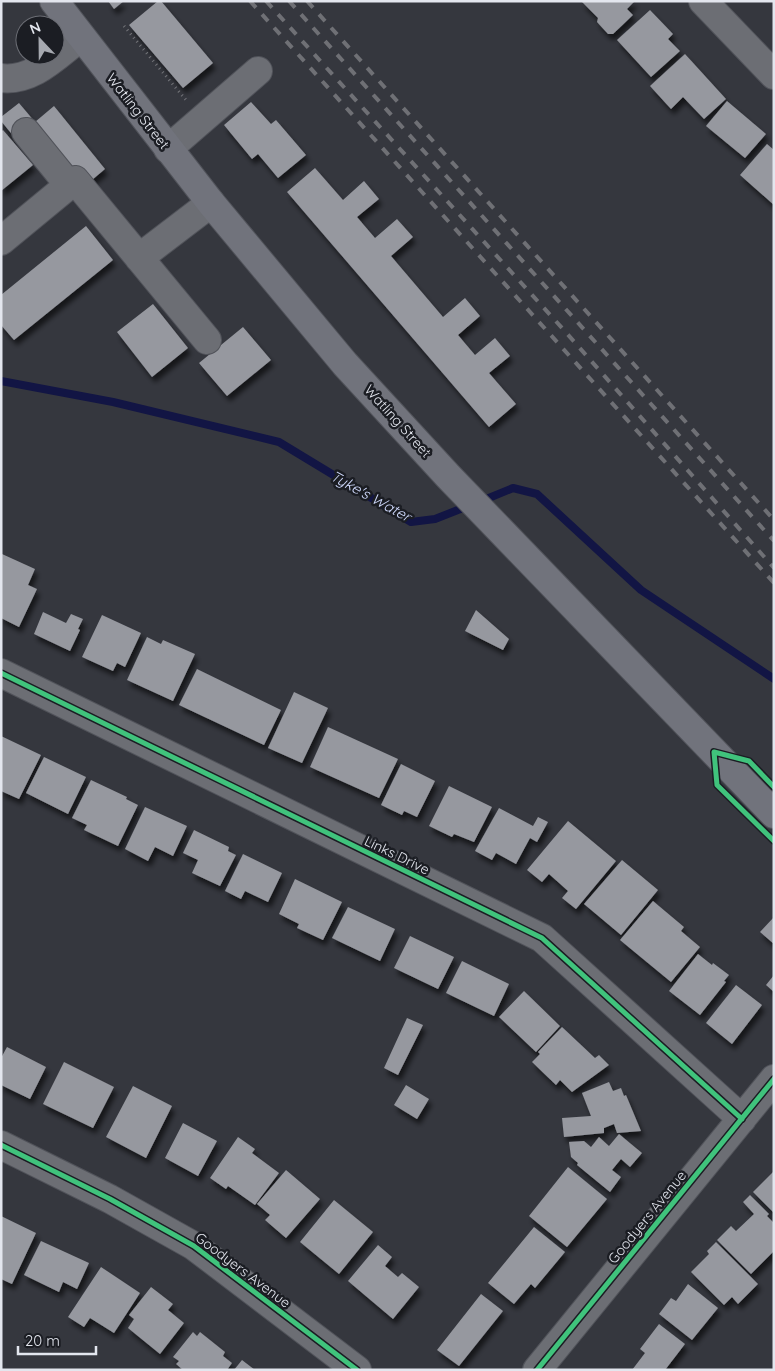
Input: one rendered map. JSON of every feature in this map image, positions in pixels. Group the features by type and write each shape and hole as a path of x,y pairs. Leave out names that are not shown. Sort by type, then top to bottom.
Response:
{"main road":[{"name":"Watling Street","path":"54,1 211,204 346,364 448,476 774,814"}],"street":[{"path":"703,1 774,75"},
{"path":"1,78 14,79 26,76 40,68 81,37"},
{"path":"168,149 258,71"},
{"path":"26,132 69,185"},
{"path":"1,241 75,180 207,340"},
{"path":"139,258 211,204"},
{"name":"Links Drive","path":"1,673 542,938 742,1119"},
{"name":"Goodyers Avenue","path":"537,1370 774,1079"},
{"name":"Goodyers Avenue","path":"1,1145 110,1199 194,1246 357,1370"}],"path":[{"path":"124,26 201,120"}],"building":[{"path":"108,1 124,1 114,9"},
{"path":"158,1 161,1 213,63 183,88 129,25"},
{"path":"581,1 635,1 627,9 633,15 613,34 608,34 597,22 598,18"},
{"path":"650,10 673,34 668,39 680,51 651,77 617,40"},
{"path":"685,54 726,99 704,119 683,97 671,109 650,86"},
{"path":"727,101 766,134 745,158 706,126"},
{"path":"251,102 271,124 276,120 306,155 278,178 258,154 252,159 224,125"},
{"path":"19,103 35,122 15,138 1,121 1,117"},
{"path":"54,106 105,169 86,185 35,122"},
{"path":"3,130 33,165 1,191 1,132"},
{"path":"767,144 774,150 774,205 740,175"},
{"path":"315,168 343,200 364,181 379,199 357,217 375,238 397,219 413,237 391,256 443,317 465,298 480,316 458,335 475,355 495,338 510,356 489,373 516,404 489,427 287,192"},
{"path":"86,226 113,260 14,340 1,325 1,295"},
{"path":"153,304 188,348 152,377 117,332"},
{"path":"243,327 271,360 227,396 199,363"},
{"path":"2,554 35,569 28,585 37,589 19,627 1,618"},
{"path":"476,610 509,639 503,650 465,631"},
{"path":"43,612 66,623 71,614 83,619 70,651 34,634"},
{"path":"102,615 141,633 125,667 117,663 113,671 82,657"},
{"path":"147,637 161,644 163,640 195,654 173,701 127,680"},
{"path":"197,669 281,710 264,745 179,705"},
{"path":"294,692 328,708 302,763 268,748"},
{"path":"328,727 398,759 379,798 310,767"},
{"path":"1,736 41,755 19,799 1,791"},
{"path":"44,757 86,777 68,814 26,793"},
{"path":"401,764 435,781 417,817 404,811 402,815 381,805"},
{"path":"91,780 127,797 126,799 138,805 118,846 84,830 87,825 72,818"},
{"path":"449,786 492,807 474,842 454,834 452,837 429,826"},
{"path":"145,807 187,826 173,856 155,847 148,861 125,849"},
{"path":"499,808 533,826 538,817 548,822 537,842 530,838 516,864 496,853 492,860 475,851"},
{"path":"568,821 616,861 576,909 562,898 568,891 549,874 542,882 527,870"},
{"path":"194,830 229,847 228,851 236,855 220,886 192,873 198,860 183,853"},
{"path":"243,854 282,873 268,902 245,891 241,899 225,891"},
{"path":"622,860 658,890 621,935 584,904"},
{"path":"295,879 342,902 323,940 297,928 299,924 279,914"},
{"path":"653,901 684,927 681,931 700,947 671,982 620,940"},
{"path":"348,907 395,929 380,961 332,938"},
{"path":"774,917 774,944 760,932"},
{"path":"410,936 454,957 438,989 394,968"},
{"path":"698,954 729,975 724,981 726,982 700,1015 669,991"},
{"path":"462,961 509,984 494,1016 446,993"},
{"path":"774,975 774,992 766,985"},
{"path":"736,985 762,1005 732,1044 706,1023"},
{"path":"524,991 560,1026 536,1052 499,1017"},
{"path":"407,1018 423,1025 398,1075 384,1068"},
{"path":"562,1027 595,1058 599,1055 609,1065 572,1092 560,1080 556,1085 532,1062 540,1054 538,1052"},
{"path":"7,1047 46,1067 30,1099 1,1085 1,1058"},
{"path":"64,1062 114,1087 93,1128 43,1104"},
{"path":"609,1082 613,1091 621,1088 624,1096 626,1095 641,1131 617,1133 614,1124 604,1128 604,1133 564,1137 562,1118 591,1116 582,1093"},
{"path":"406,1085 429,1099 417,1119 394,1105"},
{"path":"133,1086 172,1106 146,1158 106,1137"},
{"path":"183,1123 217,1141 198,1176 165,1158"},
{"path":"619,1134 642,1153 630,1167 621,1159 612,1170 621,1177 610,1192 577,1165 578,1163 571,1157 569,1142 584,1141 591,1147 599,1137 609,1146"},
{"path":"238,1137 255,1149 252,1153 279,1173 255,1205 228,1186 226,1189 210,1178"},
{"path":"568,1167 607,1199 567,1247 529,1216"},
{"path":"286,1170 320,1199 286,1238 265,1220 270,1215 257,1204"},
{"path":"774,1171 774,1213 753,1192"},
{"path":"750,1195 769,1214 767,1216 774,1223 774,1251 751,1274 717,1240 731,1226 736,1231 754,1214 743,1202"},
{"path":"334,1200 373,1232 339,1274 300,1242"},
{"path":"1,1216 36,1233 12,1284 1,1279"},
{"path":"534,1227 565,1252 535,1288 531,1284 514,1304 488,1283"},
{"path":"41,1241 89,1263 77,1289 63,1282 59,1292 24,1275"},
{"path":"716,1242 758,1284 738,1304 732,1297 724,1305 691,1272 709,1254 707,1251"},
{"path":"378,1245 392,1257 385,1266 398,1277 402,1273 419,1287 393,1319 348,1281"},
{"path":"101,1267 140,1293 114,1333 90,1318 84,1327 68,1317"},
{"path":"688,1284 718,1308 692,1340 659,1314 671,1298 676,1301"},
{"path":"151,1287 173,1304 168,1310 184,1323 160,1354 128,1328 134,1319 129,1315"},
{"path":"481,1294 503,1311 459,1366 437,1350"},
{"path":"659,1324 685,1344 665,1370 632,1370 645,1353 640,1349"},
{"path":"193,1332 197,1336 200,1332 225,1352 223,1356 232,1363 227,1370 183,1370 176,1364 179,1361 173,1357"},
{"path":"242,1360 255,1370 234,1370"}],"waterway":[{"name":"Tyke's Water","path":"1,381 113,402 279,442 411,522 435,519 468,506"},
{"name":"Tyke's Water","path":"479,502 513,488 537,494 641,590 774,679"}],"railway":[{"path":"250,1 774,583"},
{"path":"266,1 562,328 774,568"},
{"path":"289,1 774,541"},
{"path":"307,1 774,520"}],"cycle path":[{"path":"1,673 542,938 742,1119"},
{"path":"774,787 749,761 714,752 717,785 774,841"},
{"path":"537,1370 774,1079"},
{"path":"1,1145 110,1199 194,1246 357,1370"}]}
